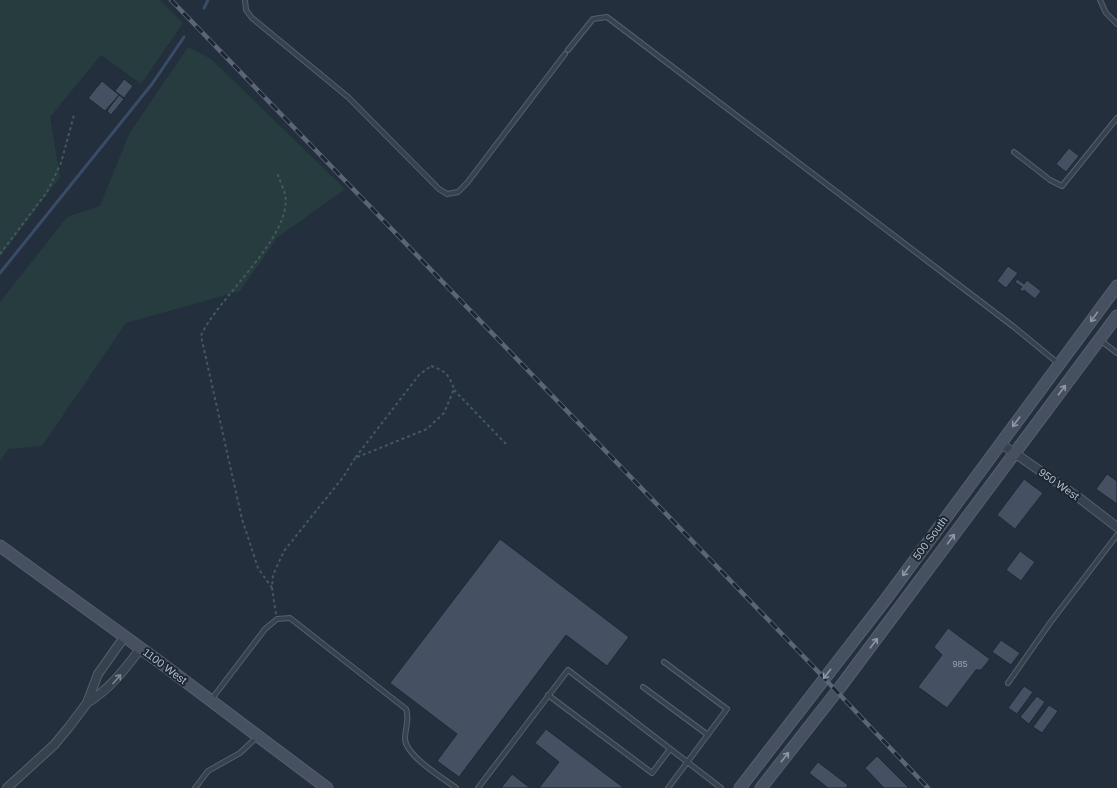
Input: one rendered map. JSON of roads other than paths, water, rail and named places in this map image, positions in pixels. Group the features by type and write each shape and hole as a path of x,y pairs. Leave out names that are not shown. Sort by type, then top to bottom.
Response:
{"main road":[{"name":"500 South","path":"740,788 863,629 1117,286"},
{"name":"500 South","path":"761,788 842,686 1117,316"},
{"name":"1100 West","path":"0,546 141,648 327,788"}],"street":[{"name":"950 West","path":"1000,443 1117,527"},
{"path":"87,703 92,684 124,636"},
{"path":"7,788 54,744 87,703 104,692 112,684 141,648"}],"lane":[{"path":"245,0 246,10 252,18 348,97 439,189 447,194 458,192 467,183 565,54"},
{"path":"1100,0 1106,13 1117,24"},
{"path":"568,50 593,19 607,18 1014,327 1059,364"},
{"path":"1014,152 1050,180 1062,186 1117,118"},
{"path":"1100,340 1117,353"},
{"path":"1008,683 1050,623 1117,535"},
{"path":"211,700 265,629 277,619 290,618 295,620 406,708 409,716 405,738 406,746 427,766 456,788"},
{"path":"664,662 726,709 668,788"},
{"path":"478,788 568,670 721,788"},
{"path":"643,687 708,735"},
{"path":"548,695 652,773 670,749"},
{"path":"195,788 208,771 240,753 258,736"}],"waterway":[{"path":"204,8 208,0"},
{"path":"0,273 152,84 184,37"}],"railway":[{"path":"171,0 806,659 928,788"}]}
